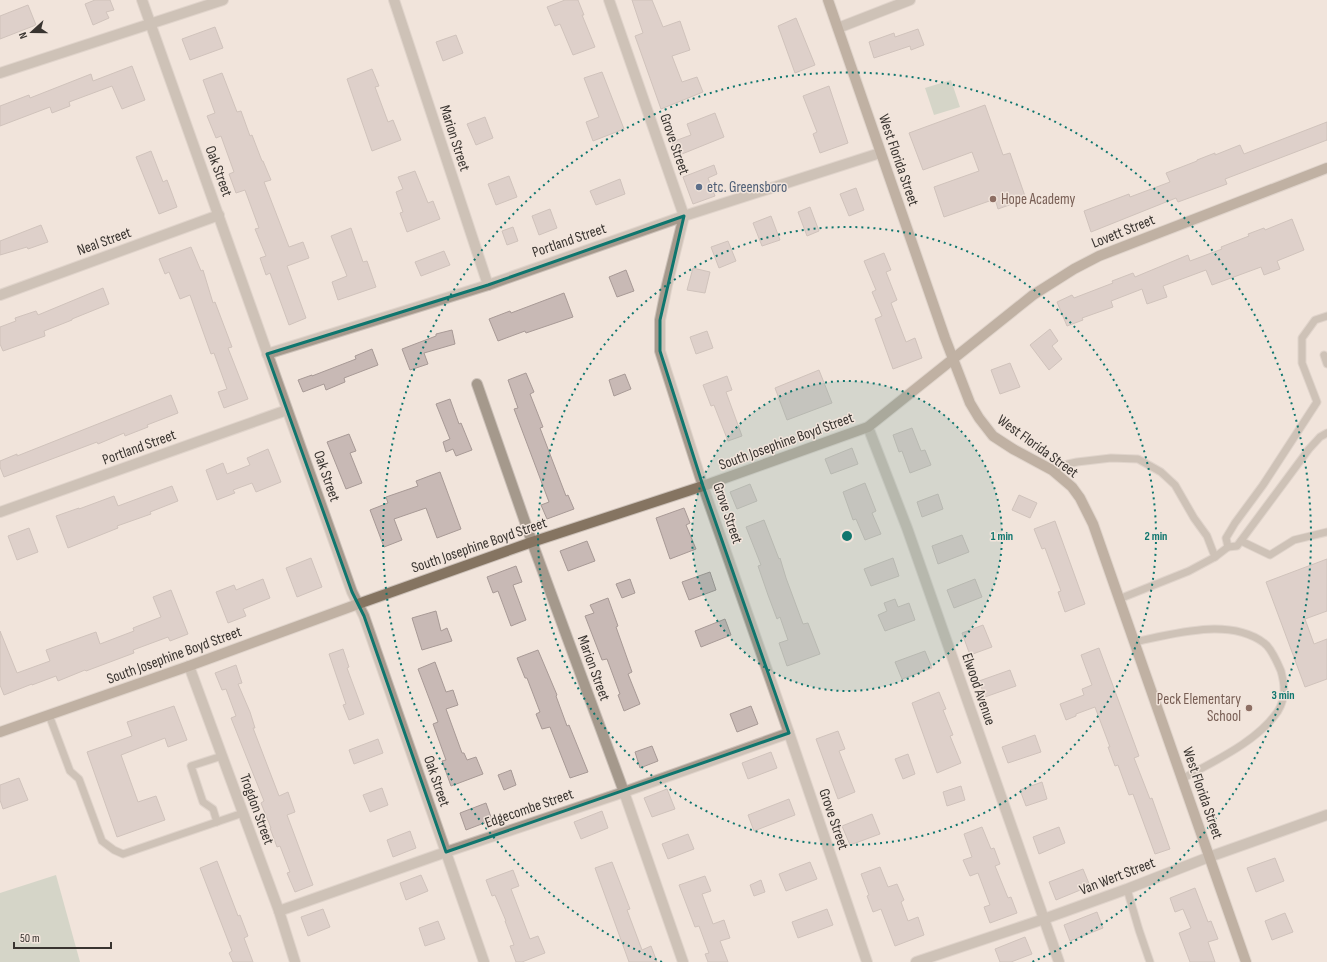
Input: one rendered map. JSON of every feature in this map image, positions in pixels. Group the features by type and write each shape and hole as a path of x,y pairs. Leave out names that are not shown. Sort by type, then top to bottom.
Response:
{"main road":[{"name":"West Florida Street","path":"828,0 952,360 970,403 979,418 994,436 1012,449 1052,470 1072,487 1080,498 1093,524 1246,962"},
{"name":"Lovett Street","path":"952,360 1033,295 1074,269 1119,248 1327,168"},
{"name":"South Josephine Boyd Street","path":"0,732 189,666 532,542 703,486 868,427 952,360"}],"street":[{"name":"Oak Street","path":"142,0 352,592 364,616 484,962"},
{"path":"0,73 223,0"},
{"name":"Marion Street","path":"394,0 488,285"},
{"name":"Grove Street","path":"609,0 684,216 660,320 660,351 703,486 867,962"},
{"path":"838,28 910,0"},
{"name":"Portland Street","path":"267,354 488,285 684,216 880,153"},
{"name":"Neal Street","path":"0,295 219,215"},
{"name":"Marion Street","path":"477,384 532,542 624,792 683,962"},
{"name":"Portland Street","path":"0,512 288,410"},
{"name":"Elwood Avenue","path":"868,427 907,528 1059,962"},
{"name":"Trogdon Street","path":"189,666 279,911 295,962"},
{"name":"Edgecombe Street","path":"279,911 446,852 624,792 789,733"},
{"name":"Van Wert Street","path":"916,962 1127,890 1209,857 1327,815"}],"lane":[{"path":"1228,547 1226,538 1235,523 1263,485 1317,402 1302,363 1302,338 1315,320 1327,316"},
{"path":"1324,355 1327,364"},
{"path":"1119,599 1189,571 1215,557 1228,547 1237,546 1309,448 1320,437 1327,433"},
{"path":"1052,470 1068,464 1084,461 1111,458 1138,459 1161,472 1175,485 1194,518 1207,536 1215,557"},
{"path":"1241,541 1270,555 1294,540 1327,532"},
{"path":"1134,642 1186,631 1213,629 1245,633 1265,643 1278,664 1284,683 1284,698 1278,711 1265,727 1248,740 1182,779"},
{"path":"49,715 70,771 78,779 102,841 114,850 123,854 243,813"},
{"path":"217,822 213,809 202,802 191,766 222,756"},
{"path":"1127,890 1150,962"}],"highlighted area":[{"path":"684,216 660,320 660,351 703,486 789,733 446,852 364,616 352,592 267,354 488,285"}],"green space":[{"path":"951,80 960,107 934,115 925,88"},
{"path":"56,875 80,962 0,962 0,893"}],"building":[{"path":"95,0 110,0 114,10 106,12 109,18 93,25 85,4"},
{"path":"565,0 578,0 584,15 582,15 595,47 573,55 560,24 555,26 547,7"},
{"path":"632,0 652,0 663,27 680,21 690,50 672,56 682,82 697,77 703,92 661,109 635,36 643,33"},
{"path":"28,5 36,25 0,39 0,16"},
{"path":"796,18 815,65 795,73 778,26"},
{"path":"215,27 223,48 190,60 182,39"},
{"path":"918,29 924,45 911,50 910,46 874,58 869,42 894,33 895,37"},
{"path":"456,35 463,53 443,61 436,42"},
{"path":"132,66 145,100 122,109 112,86 69,102 70,106 52,113 50,107 0,126 0,106 29,95 30,98 91,74 93,81"},
{"path":"372,69 379,86 375,87 388,122 393,120 401,140 372,151 347,79"},
{"path":"602,72 624,129 593,141 586,122 599,117 584,78"},
{"path":"222,73 237,112 241,111 250,136 252,135 271,180 264,182 289,247 303,242 309,258 287,266 306,318 289,325 270,273 266,275 260,258 266,256 255,229 259,228 245,190 236,193 229,174 234,172 221,136 216,138 207,116 215,113 203,80"},
{"path":"829,86 848,143 820,153 813,134 817,132 803,96"},
{"path":"985,105 1003,155 1010,153 1026,199 998,209 995,199 944,217 934,187 979,171 972,152 923,170 909,133"},
{"path":"715,113 724,137 677,156 672,142 691,135 687,124"},
{"path":"485,117 493,138 476,145 467,124"},
{"path":"1327,122 1327,140 1225,179 1227,184 1178,202 1176,198 1091,232 1084,211 1129,194 1130,197 1170,182 1166,173 1215,153 1215,155 1240,145 1244,154"},
{"path":"151,151 163,182 167,180 177,207 159,214 136,157"},
{"name":"etc. Greensboro","path":"714,165 717,174 708,178 715,196 693,204 683,177"},
{"path":"415,171 428,203 433,201 440,219 407,232 400,213 403,212 396,192 403,189 398,177"},
{"path":"509,176 517,197 496,205 488,184"},
{"path":"620,179 625,194 596,205 590,191"},
{"path":"856,188 864,210 849,216 840,194"},
{"path":"810,207 819,231 807,236 798,212"},
{"path":"550,209 557,228 539,235 532,216"},
{"path":"771,216 780,240 762,246 753,223"},
{"path":"1292,219 1304,250 1277,261 1280,269 1264,275 1261,267 1212,285 1206,270 1163,286 1167,297 1147,304 1142,289 1111,301 1113,307 1082,318 1083,320 1067,326 1057,302 1072,295 1074,298 1113,283 1112,281 1133,273 1135,277 1188,255 1190,261 1222,249 1221,247 1249,236 1248,234 1264,228 1265,230"},
{"path":"41,225 48,242 28,249 27,247 0,255 0,241"},
{"path":"513,227 518,241 507,245 502,231"},
{"path":"351,228 363,262 367,261 376,287 338,300 332,282 347,276 331,236"},
{"path":"728,241 736,261 719,268 711,247"},
{"path":"191,247 201,271 203,270 213,303 215,302 232,347 228,348 248,399 224,408 218,392 227,389 214,353 211,354 190,295 180,299 169,272 165,274 159,259"},
{"path":"444,251 450,265 421,276 415,262"},
{"path":"884,253 891,270 886,272 897,300 891,303 906,342 915,338 922,358 893,369 875,319 882,316 872,292 876,290 864,261"},
{"path":"693,268 710,272 705,293 687,290"},
{"path":"626,270 634,291 617,297 609,277"},
{"path":"103,288 109,304 44,331 45,336 3,351 0,344 0,327 16,321 15,318 36,311 38,315"},
{"path":"564,293 573,317 526,333 525,331 498,341 489,319 510,311 511,313"},
{"path":"1050,329 1058,341 1052,346 1062,359 1049,370 1030,345"},
{"path":"452,330 455,344 424,353 428,364 410,370 402,349 436,336 436,334"},
{"path":"707,331 713,348 696,354 690,337"},
{"path":"372,349 378,365 344,378 345,382 326,390 324,384 303,392 298,380 356,359 355,356"},
{"path":"1010,363 1020,387 1000,394 991,370"},
{"path":"819,370 832,403 787,420 775,388"},
{"path":"526,373 534,392 530,394 543,427 540,428 566,496 568,495 574,509 547,519 541,505 549,502 514,409 518,408 508,380"},
{"path":"625,374 631,389 614,396 609,380"},
{"path":"727,376 732,390 726,392 742,436 728,441 714,405 711,406 703,385"},
{"path":"171,395 178,413 147,425 148,427 125,436 124,433 98,444 97,442 4,477 0,467 0,461 17,454 17,456"},
{"path":"450,399 459,424 461,423 472,450 456,456 453,449 446,452 443,442 450,439 436,404"},
{"path":"912,428 921,451 925,450 931,465 910,473 902,451 899,452 893,435"},
{"path":"349,434 356,451 350,453 362,483 346,489 327,442"},
{"path":"852,448 858,464 831,474 825,459"},
{"path":"268,449 281,482 256,492 252,483 233,490 235,493 217,500 206,470 223,463 227,474 250,465 247,458"},
{"path":"440,472 461,529 437,538 426,508 394,519 402,540 384,547 370,510 388,503 386,497 418,486 416,481"},
{"path":"865,483 876,511 872,513 881,534 865,540 856,519 853,520 843,492"},
{"path":"750,484 757,501 737,509 730,492"},
{"path":"172,486 178,501 150,512 151,514 117,526 118,528 68,548 56,516 114,496 118,506"},
{"path":"938,494 943,509 922,517 917,502"},
{"path":"1019,495 1037,503 1030,518 1012,510"},
{"path":"684,508 690,523 686,525 696,549 670,559 656,518"},
{"path":"764,520 779,559 780,558 803,624 808,623 820,654 787,666 779,643 788,640 780,617 777,619 768,595 758,566 761,565 746,527"},
{"path":"1055,521 1085,604 1065,612 1058,592 1061,591 1045,548 1042,549 1034,529"},
{"path":"29,528 38,552 17,560 8,536"},
{"path":"962,535 969,552 938,564 932,546"},
{"path":"587,541 595,561 568,571 560,551"},
{"path":"311,558 322,587 297,597 286,568"},
{"path":"893,558 899,576 871,586 864,569"},
{"path":"1327,559 1327,611 1305,619 1314,644 1327,639 1327,679 1305,687 1266,582"},
{"path":"516,566 522,582 513,585 526,620 511,626 498,591 493,593 487,577"},
{"path":"710,572 716,590 689,600 682,582"},
{"path":"263,579 270,598 243,609 246,616 228,623 216,592 234,585 236,590"},
{"path":"630,579 635,593 622,598 616,584"},
{"path":"975,579 982,597 954,608 947,590"},
{"path":"171,590 188,634 170,641 168,637 133,650 134,653 58,681 56,676 4,695 0,685 0,631 17,673 50,661 46,650 96,632 100,644 134,631 133,628 161,617 153,597"},
{"path":"608,598 618,626 616,627 632,672 628,674 640,704 624,711 618,695 620,694 607,659 602,660 585,616 594,613 590,605"},
{"path":"895,599 898,607 909,603 915,620 885,631 878,615 887,611 884,603"},
{"path":"436,611 441,631 447,628 452,641 422,650 412,618"},
{"path":"725,619 731,635 701,647 695,631"},
{"path":"983,625 992,647 970,655 962,633"},
{"path":"1099,648 1139,756 1134,758 1150,799 1152,798 1170,849 1155,854 1133,794 1129,795 1118,765 1115,766 1108,747 1110,747 1095,707 1076,714 1076,716 1066,720 1060,704 1084,695 1082,689 1092,685 1081,655"},
{"path":"343,649 349,667 347,668 364,714 349,720 343,705 346,704 329,654"},
{"path":"538,650 557,695 556,696 567,726 569,725 588,772 570,778 550,727 542,729 536,714 540,712 527,678 525,678 517,658"},
{"path":"925,651 932,668 902,679 895,662"},
{"path":"435,662 446,692 453,690 458,705 446,709 462,753 464,753 467,760 476,757 483,774 451,786 442,761 446,760 433,724 438,722 418,669"},
{"path":"236,665 242,683 238,684 250,712 255,728 253,728 279,796 288,792 295,812 287,815 313,885 295,892 287,873 290,872 280,846 277,847 261,803 264,801 231,718 236,716 226,689 222,690 215,673"},
{"path":"1010,670 1016,686 985,697 979,681"},
{"path":"939,692 946,709 943,710 953,735 950,736 961,763 937,773 912,703"},
{"path":"174,706 187,740 168,747 165,738 121,755 138,802 156,796 165,820 117,837 87,752 132,736 127,722"},
{"path":"751,706 758,724 737,732 730,714"},
{"path":"838,731 845,749 839,751 855,792 838,799 816,739"},
{"path":"1035,735 1041,752 1008,763 1002,747"},
{"path":"378,739 383,753 354,764 349,750"},
{"path":"652,746 658,761 640,768 635,752"},
{"path":"771,752 777,768 748,779 742,763"},
{"path":"908,754 915,774 903,779 895,759"},
{"path":"511,770 516,785 504,790 498,775"},
{"path":"19,778 28,800 3,809 0,800 0,785"},
{"path":"1042,782 1047,799 1026,806 1020,790"},
{"path":"961,786 965,800 947,806 943,792"},
{"path":"382,788 388,805 370,812 363,795"},
{"path":"667,789 675,809 652,817 644,798"},
{"path":"789,799 795,815 754,831 748,815"},
{"path":"486,803 492,820 466,830 460,813"},
{"path":"602,811 608,828 581,839 574,822"},
{"path":"872,814 880,834 850,845 842,826"},
{"path":"982,827 991,849 994,848 1000,864 995,866 1008,898 1011,897 1017,913 990,923 984,907 990,905 978,873 970,876 963,860 972,857 964,834"},
{"path":"1059,827 1065,843 1039,854 1033,837"},
{"path":"410,831 416,848 393,857 387,840"},
{"path":"688,834 694,849 668,859 662,844"},
{"path":"1275,858 1284,881 1256,892 1247,868"},
{"path":"217,861 238,916 240,915 248,936 244,938 253,962 233,962 229,953 232,951 200,868"},
{"path":"612,862 630,909 627,910 642,950 651,946 657,962 629,962 595,868"},
{"path":"810,862 817,879 786,891 779,874"},
{"path":"880,867 888,887 897,884 904,900 901,902 908,921 918,917 924,935 895,946 881,909 873,912 867,896 869,895 861,874"},
{"path":"1083,869 1090,886 1056,900 1049,882"},
{"path":"513,870 519,886 511,889 530,939 538,936 545,953 522,962 516,962 510,946 514,945 506,921 495,895 492,896 486,880"},
{"path":"421,875 428,891 406,900 400,883"},
{"path":"705,876 711,891 702,894 713,924 724,920 730,938 720,941 728,962 708,962 705,954 709,953 699,926 695,927 679,885"},
{"path":"761,880 765,892 754,896 750,885"},
{"path":"1195,888 1208,922 1211,921 1218,939 1208,942 1215,962 1190,962 1179,933 1191,928 1183,909 1175,912 1170,898"},
{"path":"323,909 330,927 308,936 301,917"},
{"path":"827,909 833,925 798,938 792,922"},
{"path":"1097,912 1103,928 1070,941 1064,925"},
{"path":"1285,913 1293,932 1272,940 1265,921"},
{"path":"438,921 445,939 425,946 419,928"},
{"path":"1025,937 1032,954 1011,962 1000,962 995,949"}],"place":[{"name":"etc. Greensboro","path":"699,187"},
{"name":"Hope Academy","path":"993,199"},
{"name":"Peck Elementary School","path":"1249,708"}]}
